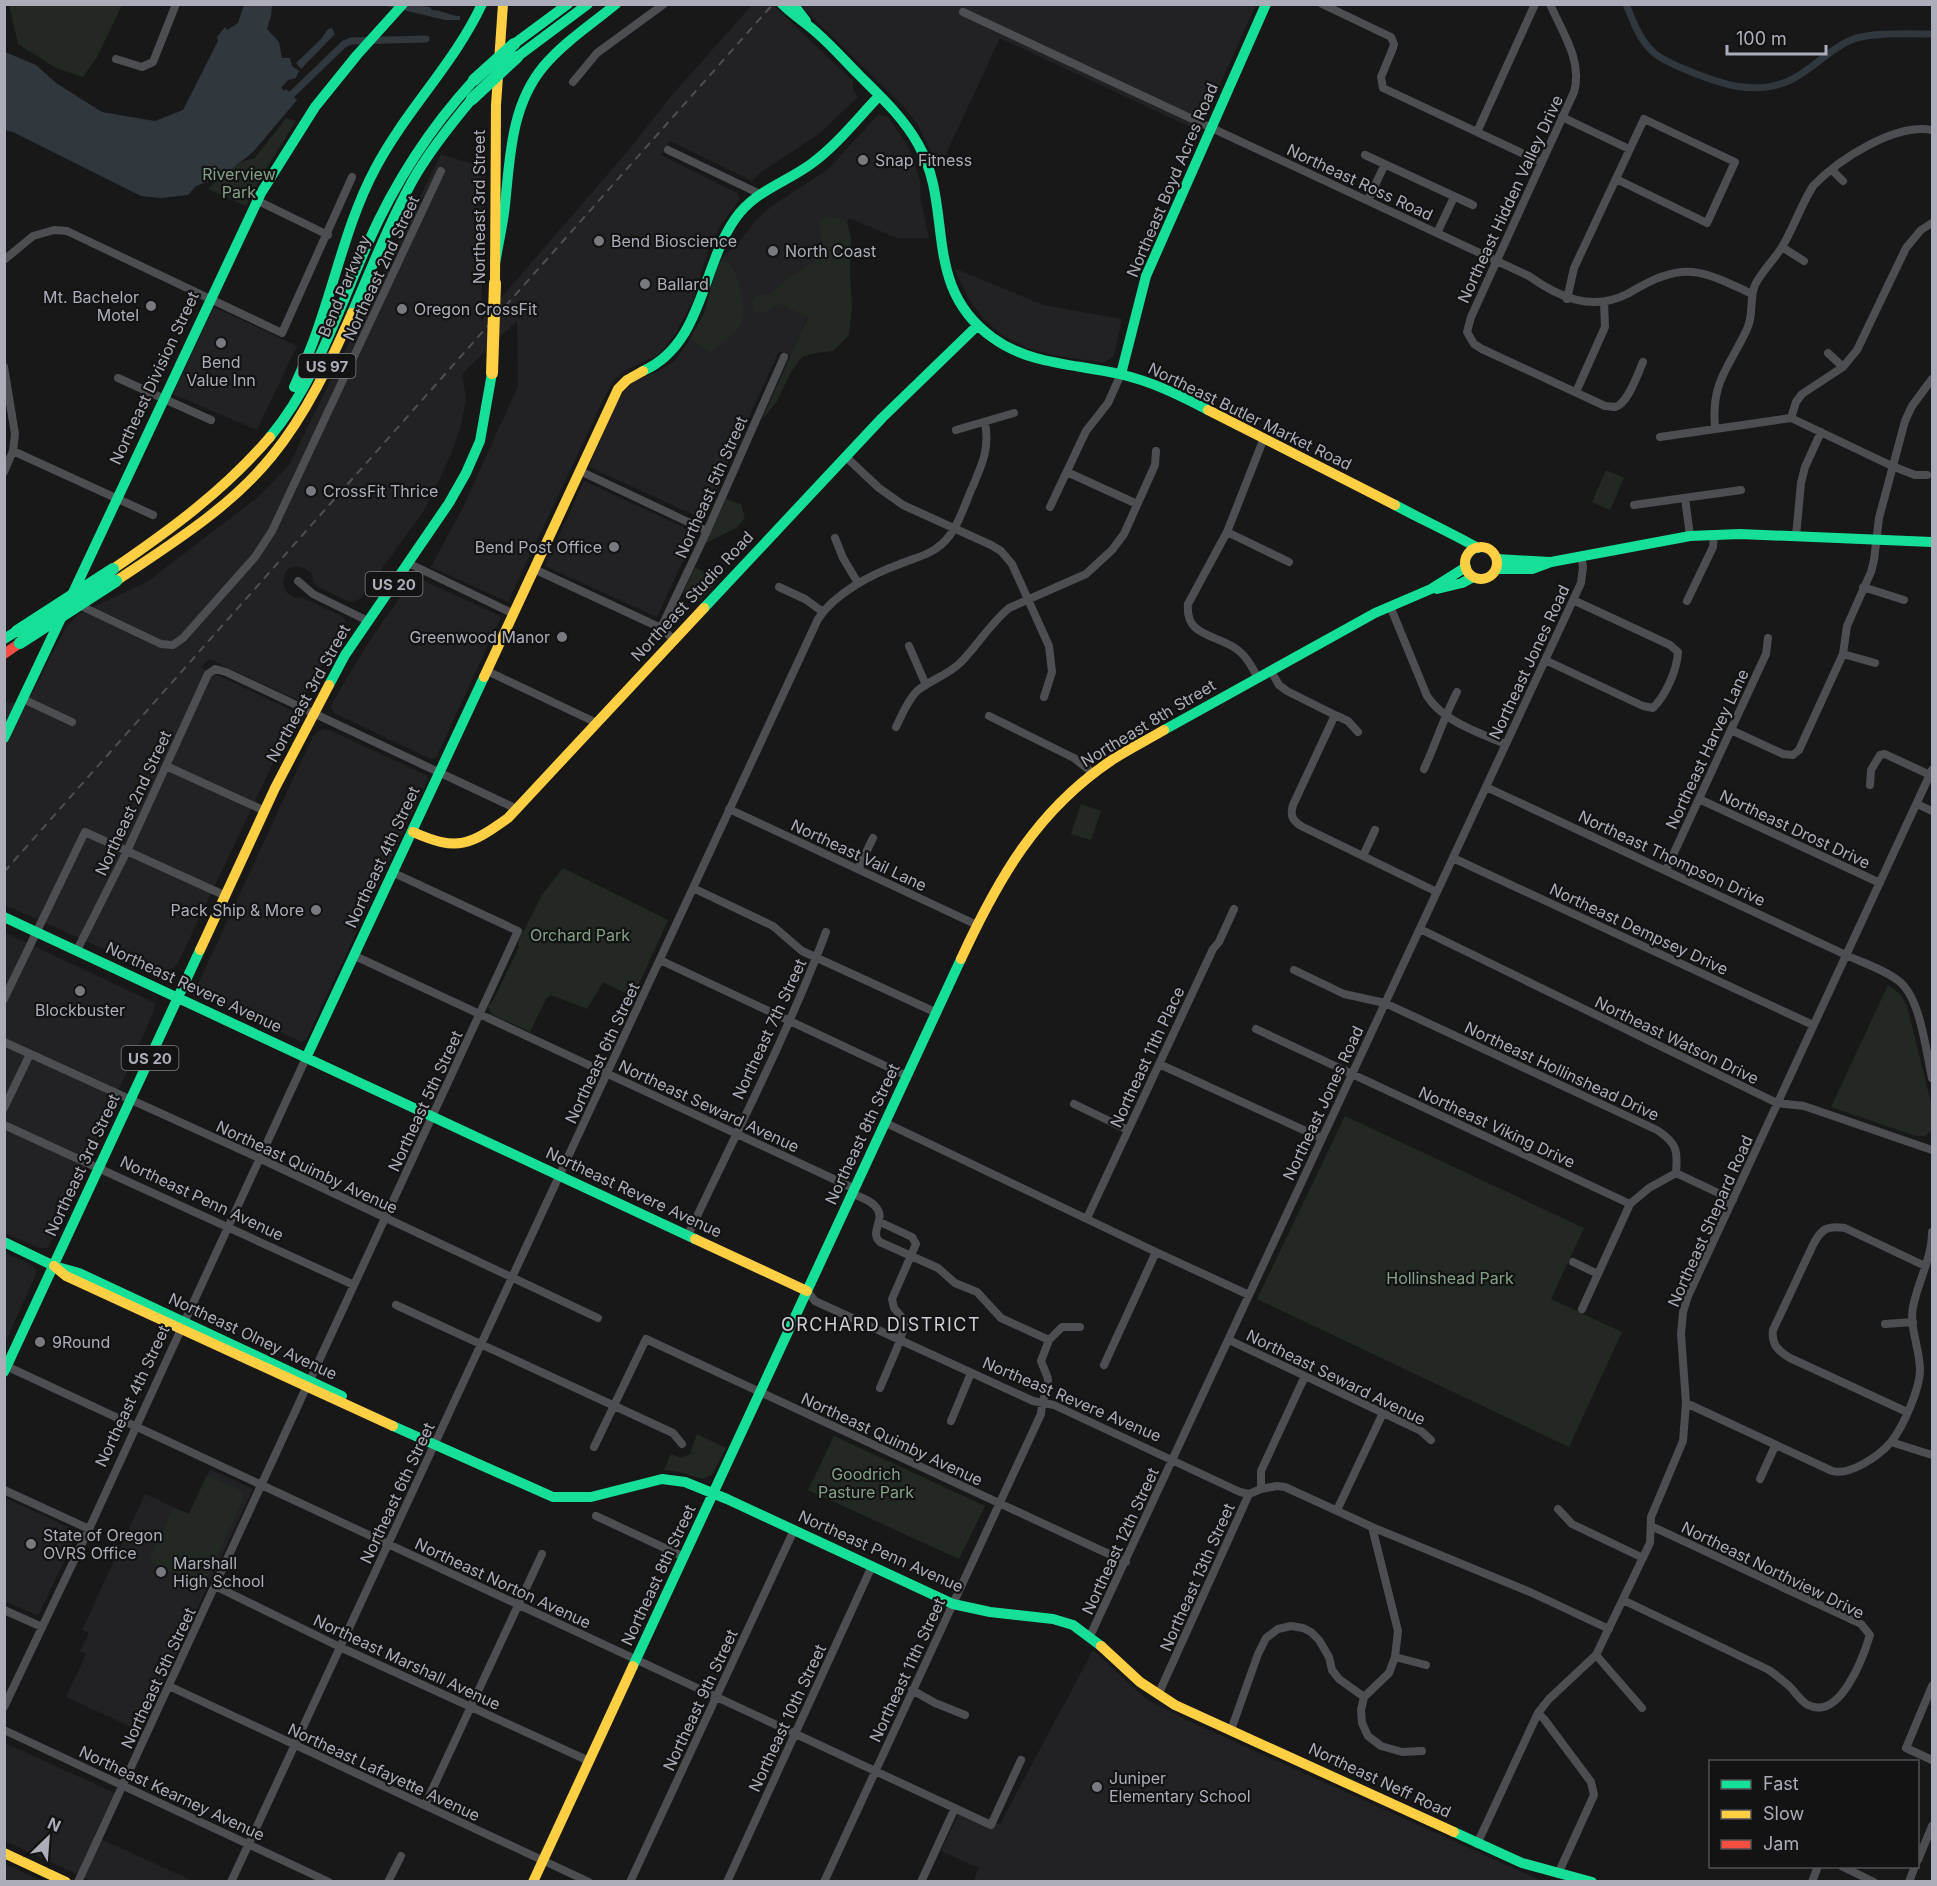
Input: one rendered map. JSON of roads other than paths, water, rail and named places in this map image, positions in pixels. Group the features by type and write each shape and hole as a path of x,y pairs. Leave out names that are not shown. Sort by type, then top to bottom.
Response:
{"main road":[{"path":"260,450 284,408 313,342 356,212 376,167 451,61 468,34 482,4"},
{"name":"Northeast 3rd Street","path":"5,1368 312,713 368,621 449,503 480,441 492,373 496,105 503,4"},
{"name":"Bend Parkway","path":"4,654 114,575 171,530 217,493 260,450 279,427 304,386 400,176 432,126 474,80 514,44 568,4"},
{"name":"Bend Parkway","path":"4,639 192,529 224,504 260,469 287,436 314,393 385,232 407,187 438,138 472,99 517,57 588,4"},
{"path":"495,264 505,208 513,132 521,105 542,68 616,4"},
{"name":"Northeast Butler Market Road","path":"782,4 793,16 809,26"},
{"name":"Northeast Butler Market Road","path":"793,4 809,26 898,115 922,152 935,193 946,272 963,306 978,325 1009,349 1024,356 1120,374 1170,392 1441,527 1473,551"},
{"name":"Northeast Boyd Acres Road","path":"1120,374 1146,276 1266,4"},
{"name":"Northeast Division Street","path":"4,738 256,200 308,116 399,8"},
{"name":"Northeast 4th Street","path":"306,1058 618,389 634,374 659,363 674,350 698,309 709,272 726,234 747,205 760,194 810,165 879,96"},
{"name":"Northeast Studio Road","path":"413,831 433,842 458,845 488,833 508,818 882,418 978,325"},
{"path":"1496,564 1532,569 1551,562 1581,556 1714,535 1932,542"},
{"path":"1487,548 1496,564 1487,578 1478,579 1469,572 1473,551 1487,548"},
{"name":"Northeast 8th Street","path":"533,1881 977,925 1020,847 1052,808 1093,773 1134,747 1389,606 1431,589 1436,584 1457,575 1469,572"},
{"name":"Northeast Revere Avenue","path":"4,917 807,1291"},
{"name":"Northeast Olney Avenue","path":"4,1242 54,1266 66,1276 428,1435 435,1443 553,1497 579,1499 659,1479 673,1479 714,1494"},
{"name":"Northeast Penn Avenue","path":"714,1494 953,1604 990,1612 1063,1621 1073,1625 1090,1636 1140,1682 1158,1695"},
{"name":"Northeast Neff Road","path":"1158,1695 1521,1863 1592,1881"},
{"path":"4,1853 66,1881"}],"street":[{"path":"117,59 142,67 153,62 176,4"},
{"path":"573,82 597,53 664,4"},
{"path":"1322,4 1391,37 1393,48 1381,77 1383,88 1541,162"},
{"path":"1477,132 1535,4"},
{"name":"Northeast Hidden Valley Drive","path":"1550,4 1577,67 1577,80 1574,92 1471,317 1468,325 1469,337 1482,349 1605,406 1615,407 1622,403 1628,396 1643,362"},
{"name":"Northeast Ross Road","path":"963,12 1529,276 1550,291 1567,298 1604,302 1624,296 1655,278 1684,272 1717,278 1752,294"},
{"path":"1562,117 1629,149"},
{"path":"1567,298 1574,268 1644,119 1735,162 1707,223 1616,179"},
{"path":"1715,428 1713,407 1716,393 1732,355 1748,329 1751,320 1752,294 1759,278 1782,247 1814,186 1863,148 1890,135 1912,130 1932,130"},
{"path":"668,150 760,194"},
{"path":"1365,155 1473,206"},
{"path":"1368,200 1385,164"},
{"path":"1832,170 1843,181"},
{"name":"Northeast 2nd Street","path":"69,600 161,644 173,645 183,638 264,545 441,171"},
{"path":"4,260 33,236 54,230 67,231 282,333 328,235 352,177"},
{"path":"1437,233 1454,196"},
{"path":"256,200 328,235"},
{"path":"1791,418 1796,402 1802,393 1843,368 1857,350 1906,248 1921,230 1932,223"},
{"path":"1782,247 1804,261"},
{"path":"1576,392 1605,327 1604,302"},
{"path":"1828,353 1843,368"},
{"name":"Northeast 5th Street","path":"661,628 784,357"},
{"path":"4,367 15,434 14,452 4,472"},
{"path":"1050,507 1086,431 1108,403 1120,374"},
{"path":"118,378 211,420"},
{"path":"1731,730 1783,754 1793,755 1802,745 1843,654 1847,626 1874,560 1879,518 1908,414 1932,379"},
{"path":"956,430 1014,413"},
{"path":"1660,437 1791,418 1892,466 1915,475 1926,475"},
{"name":"Northeast 6th Street","path":"231,1881 729,809 823,612 858,583 880,571 932,552 943,543 954,528 985,461 988,435 985,423"},
{"path":"1796,536 1801,483 1805,467 1821,432"},
{"path":"1258,678 1246,658 1237,649 1199,631 1192,626 1187,616 1188,604 1227,532 1264,438"},
{"path":"897,727 909,700 926,685 951,671 960,663 999,617 1010,608 1086,574 1118,544 1155,465 1156,451"},
{"path":"14,452 153,515"},
{"path":"846,457 890,497 1001,551 1012,564 1029,599 1051,656 1052,672 1044,697"},
{"path":"580,471 707,531"},
{"path":"1067,472 1137,504"},
{"path":"1634,505 1741,490"},
{"path":"1685,498 1690,537"},
{"path":"1227,532 1289,562"},
{"path":"1687,601 1713,547 1714,535"},
{"path":"835,538 843,558 858,583"},
{"name":"Northeast Jones Road","path":"1250,1294 1573,600 1583,574 1581,556"},
{"path":"408,563 514,614"},
{"path":"534,569 661,628 673,639"},
{"path":"298,581 313,594 368,621"},
{"path":"779,587 806,599 823,612"},
{"path":"1863,587 1904,600"},
{"path":"1545,660 1643,706 1653,708 1659,702 1677,663 1678,652 1670,645 1573,600"},
{"path":"1389,606 1427,696 1433,705 1445,716 1505,744"},
{"name":"Northeast Harvey Lane","path":"1666,870 1766,654 1768,638"},
{"path":"909,646 926,685"},
{"path":"1843,654 1875,663"},
{"name":"Northeast 2nd Street","path":"77,950 127,851 208,674 215,669 226,672 312,713"},
{"path":"487,671 597,723"},
{"path":"1271,671 1279,685 1287,691 1348,722 1358,732"},
{"path":"1424,769 1457,692"},
{"path":"23,699 72,722"},
{"path":"312,713 517,809"},
{"path":"1335,715 1293,804 1292,816 1301,826 1437,892"},
{"path":"988,716 1074,758 1093,773"},
{"path":"1870,785 1872,770 1880,755 1885,754 1931,772"},
{"path":"166,766 265,811"},
{"name":"Northeast Shepard Road","path":"1477,1844 1538,1713 1596,1655 1650,1543 1651,1517 1683,1441 1686,1403 1681,1334 1683,1312 1777,1103 1931,772"},
{"name":"Northeast Thompson Drive","path":"1485,787 1900,981 1909,992 1917,1011 1932,1078"},
{"name":"Northeast Drost Drive","path":"1698,799 1880,883"},
{"path":"1917,804 1932,811"},
{"name":"Northeast Vail Lane","path":"729,809 977,925"},
{"path":"1363,856 1375,830"},
{"path":"4,999 85,832 226,896"},
{"path":"858,869 873,838"},
{"name":"Northeast Dempsey Drive","path":"1453,858 1814,1025"},
{"name":"Northeast 5th Street","path":"78,1881 519,931 394,873"},
{"path":"693,888 773,926 802,951 937,1012"},
{"name":"Northeast 11th Place","path":"1087,1218 1234,909"},
{"name":"Northeast Watson Drive","path":"1420,930 1777,1103 1804,1106 1932,1150"},
{"name":"Northeast 7th Street","path":"688,1235 789,1020 826,932"},
{"name":"Northeast Seward Avenue","path":"355,956 854,1191 877,1207 880,1222"},
{"path":"660,960 908,1076"},
{"name":"Northeast Hollinshead Drive","path":"1294,970 1344,994 1385,1003 1657,1130 1674,1146 1677,1156 1676,1173"},
{"name":"Northeast Viking Drive","path":"1256,1029 1630,1204"},
{"name":"Northeast Quimby Avenue","path":"4,1042 261,1159 598,1318"},
{"path":"4,1108 30,1054"},
{"name":"Northeast 4th Street","path":"4,1707 89,1529 306,1058"},
{"path":"1159,1064 1321,1138"},
{"path":"1074,1104 1128,1130"},
{"path":"886,1123 1156,1252 1250,1294"},
{"name":"Northeast Penn Avenue","path":"4,1125 354,1285"},
{"path":"1582,1309 1630,1204 1649,1188 1676,1173 1733,1200"},
{"path":"880,1388 906,1322 894,1308 892,1299 910,1257 916,1245 912,1237 880,1222 874,1233 880,1242 910,1257 938,1268 955,1283 976,1292 1001,1318 1049,1340 1062,1327 1080,1327"},
{"path":"1907,1412 1782,1353 1773,1342 1773,1330 1819,1232 1824,1228 1845,1228 1925,1266"},
{"path":"1686,1403 1820,1467 1840,1473 1867,1462 1891,1442 1916,1391 1920,1372 1918,1347 1912,1322 1913,1308 1930,1253 1932,1232"},
{"path":"1104,1365 1156,1252"},
{"path":"1573,1262 1598,1274"},
{"name":"Northeast Revere Avenue","path":"807,1291 815,1301 898,1340 1041,1403 1054,1405 1240,1492 1249,1494"},
{"name":"Northeast 12th Street","path":"1090,1636 1250,1294"},
{"path":"396,1305 673,1433 682,1444"},
{"path":"1885,1324 1912,1322"},
{"name":"Northeast Quimby Avenue","path":"614,1405 646,1339 1126,1562"},
{"name":"Northeast 11th Street","path":"824,1881 1041,1414 1041,1403 1048,1378 1041,1361 1049,1340"},
{"name":"Northeast Seward Avenue","path":"1229,1340 1421,1431 1431,1440"},
{"name":"Northeast Norton Avenue","path":"5,1368 262,1485 991,1825 1022,1760"},
{"path":"951,1421 971,1373"},
{"path":"1305,1376 1261,1471 1261,1489 1285,1487 1372,1527 1530,1592 1609,1629"},
{"path":"594,1447 614,1405"},
{"path":"1337,1510 1383,1413"},
{"path":"1891,1442 1932,1455"},
{"path":"1760,1479 1775,1446"},
{"name":"Northeast 13th Street","path":"1158,1695 1249,1494 1261,1489"},
{"path":"4,1490 89,1529"},
{"path":"1558,1509 1572,1524 1643,1558"},
{"path":"596,1516 684,1557"},
{"name":"Northeast Northview Drive","path":"1623,1600 1769,1670 1809,1706 1819,1708 1833,1703 1844,1693 1866,1649 1870,1635 1861,1624 1651,1526"},
{"path":"1372,1527 1398,1631 1395,1657 1389,1673 1364,1696 1361,1710 1362,1723 1368,1736 1381,1746 1402,1752 1422,1751"},
{"name":"Northeast 9th Street","path":"630,1881 794,1530"},
{"path":"425,1805 542,1554"},
{"name":"Northeast 10th Street","path":"727,1881 872,1566"},
{"name":"Northeast Marshall Avenue","path":"215,1586 340,1647 589,1761"},
{"path":"4,1610 42,1627"},
{"path":"1231,1730 1258,1653 1266,1638 1278,1629 1291,1626 1311,1632 1319,1640 1329,1657 1332,1670 1339,1679 1364,1696"},
{"path":"1596,1655 1642,1708"},
{"path":"1395,1657 1426,1665"},
{"name":"Northeast Lafayette Avenue","path":"169,1686 589,1881"},
{"path":"1932,1686 1906,1748 1932,1760"},
{"path":"912,1690 935,1703 964,1714"},
{"path":"1538,1713 1545,1719 1591,1782 1594,1795 1558,1874"},
{"name":"Northeast Kearney Avenue","path":"4,1730 329,1881"},
{"path":"921,1881 955,1808"},
{"path":"1919,1855 1932,1826"},
{"path":"388,1881 401,1856"},
{"path":"1845,1868 1874,1881"}],"waterway":[{"path":"1626,4 1640,36 1657,55 1666,61 1713,80 1749,88 1761,88 1786,82 1803,73 1843,44 1859,37 1932,34"},
{"path":"286,100 344,44 351,41 426,39"}],"railway":[{"path":"4,872 773,4"}],"place":[{"name":"Snap Fitness","path":"863,160"},
{"name":"Bend Bioscience","path":"599,241"},
{"name":"North Coast","path":"773,251"},
{"name":"Ballard","path":"645,284"},
{"name":"Mt. Bachelor Motel","path":"151,306"},
{"name":"Oregon CrossFit","path":"402,309"},
{"name":"Bend Value Inn","path":"221,343"},
{"name":"CrossFit Thrice","path":"311,491"},
{"name":"Bend Post Office","path":"614,547"},
{"name":"Greenwood Manor","path":"562,637"},
{"name":"Pack Ship & More","path":"316,910"},
{"name":"Blockbuster","path":"80,991"},
{"name":"9Round","path":"40,1342"},
{"name":"State of Oregon OVRS Office","path":"31,1544"},
{"name":"Marshall High School","path":"161,1572"},
{"name":"Juniper Elementary School","path":"1097,1787"}],"district":[{"name":"ORCHARD DISTRICT","path":"881,1324"}],"park label":[{"name":"Riverview Park","path":"239,183"},
{"name":"Orchard Park","path":"580,935"},
{"name":"Hollinshead Park","path":"1450,1278"},
{"name":"Goodrich Pasture Park","path":"866,1483"}]}
